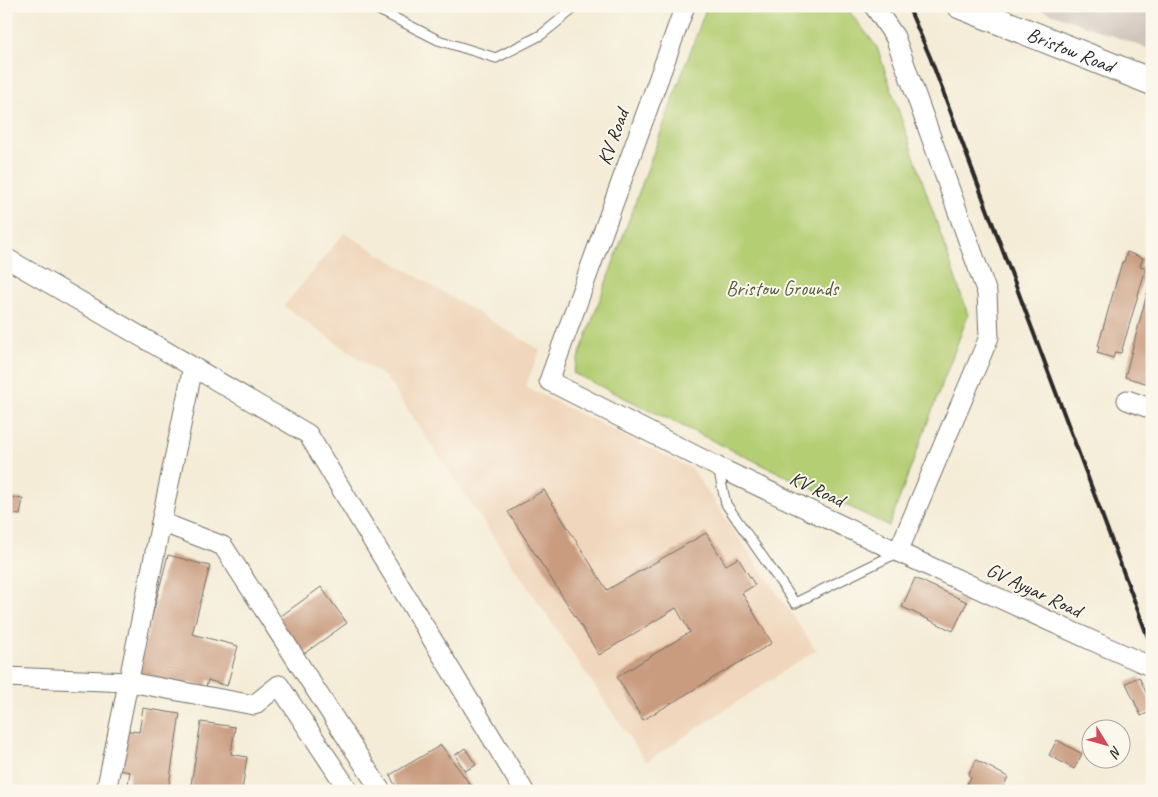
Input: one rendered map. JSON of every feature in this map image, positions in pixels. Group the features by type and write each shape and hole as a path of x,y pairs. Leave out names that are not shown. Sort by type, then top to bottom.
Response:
{"street":[{"name":"KV Road","path":"684,6 549,381 718,467 898,552"},
{"path":"874,6 895,37 987,293 989,337 898,552"},
{"name":"Bristow Road","path":"961,6 1152,82"},
{"path":"6,258 308,434 524,791"},
{"path":"106,791 193,367"},
{"path":"1127,400 1152,409"},
{"path":"161,522 223,546 381,791"},
{"name":"GV Ayyar Road","path":"898,552 1152,667"},
{"path":"6,678 129,682 254,706 279,685 349,791"}],"lane":[{"path":"372,6 438,40 496,58 541,35 577,6"},
{"path":"718,467 726,504 796,603 898,552"}],"shaded area":[{"path":"1031,6 1152,6 1152,50"},
{"path":"344,233 540,350 525,387 692,469 816,650 646,762 386,378 284,306"}],"green space":[{"name":"Bristow Grounds","path":"707,6 845,6 877,47 968,315 889,526 573,373"}],"building":[{"path":"1127,252 1143,258 1140,266 1146,268 1121,353 1115,352 1113,358 1097,353 1122,262 1124,262"},
{"path":"1152,278 1152,385 1125,377"},
{"path":"544,490 607,590 706,533 726,565 738,558 755,585 742,593 772,643 643,720 617,677 690,632 676,608 599,655 508,512"},
{"path":"6,497 23,499 20,515 6,513"},
{"path":"168,555 210,566 192,634 238,646 227,686 208,680 206,687 189,683 188,687 137,674"},
{"path":"915,578 967,602 953,631 902,607"},
{"path":"321,587 347,623 295,660 270,624"},
{"path":"1139,677 1152,705 1152,711 1141,716 1126,683"},
{"path":"143,708 180,714 168,791 127,791 130,772 118,770 125,730 139,732"},
{"path":"201,722 235,727 231,754 247,757 242,791 190,791"},
{"path":"1057,740 1080,753 1080,758 1074,769 1049,755"},
{"path":"441,745 475,791 398,791 390,775"},
{"path":"465,748 476,765 465,771 455,755"},
{"path":"976,760 1008,777 1001,791 963,791 971,777 968,775"}],"railway":[{"path":"908,6 930,57 1152,648"}]}
